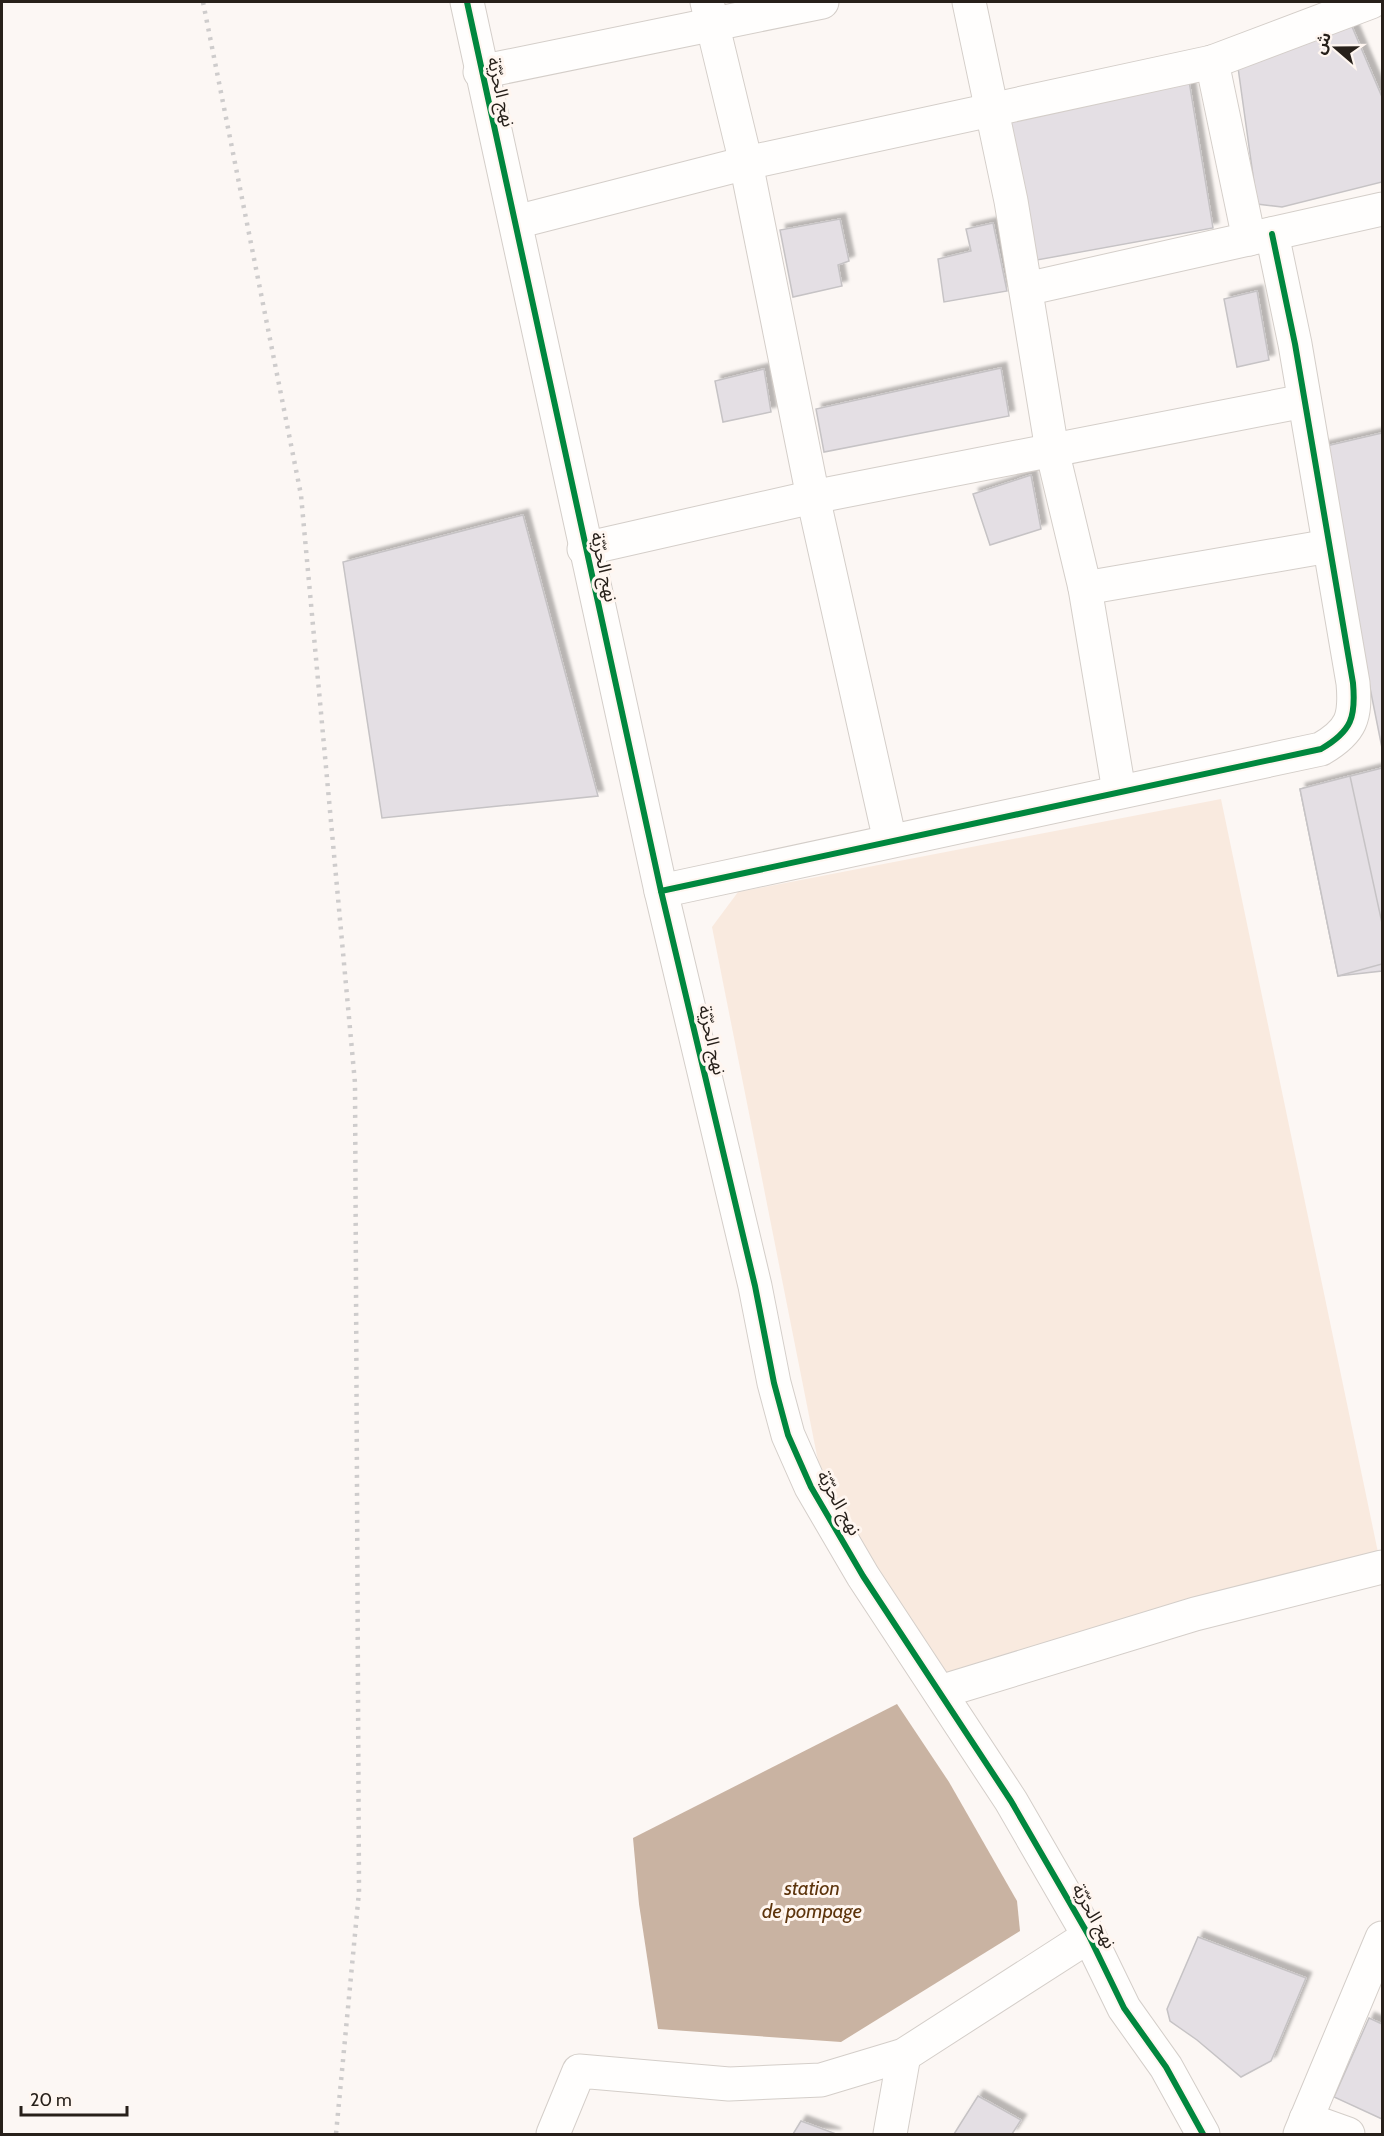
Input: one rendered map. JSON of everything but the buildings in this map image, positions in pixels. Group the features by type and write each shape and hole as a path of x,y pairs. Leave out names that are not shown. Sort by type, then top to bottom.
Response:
{"street":[{"name":"نهج الحرّيّة","path":"467,2 480,72 516,222 584,549 788,1436 811,1487 863,1576 1011,1800 1089,1936 1124,2008 1166,2067 1203,2134"},
{"path":"480,72 711,14 822,2"},
{"path":"969,2 993,109 1026,289 1052,450 1085,588 1119,791"},
{"path":"516,222 746,163 926,126 993,109 1212,62 1314,12 1371,2"},
{"path":"711,14 746,163 813,497 890,842"},
{"path":"661,891 1321,749 1337,739 1348,727 1355,703 1353,683 1304,400 1212,62"},
{"path":"1026,289 1383,209"},
{"path":"584,549 813,497 1304,400"},
{"path":"1085,588 1329,546"},
{"path":"940,1692 1195,1614 1383,1567"},
{"path":"553,2134 579,2071 729,2084 821,2080 904,2055 1089,1936"},
{"path":"1348,2134 1303,2127 1383,1938"},
{"path":"890,2134 904,2055"}],"shaded area":[{"path":"1221,799 1380,1562 943,1674 823,1486 712,927 738,892"}],"water":[{"name":"station de pompage","path":"897,1704 949,1782 1017,1901 1020,1931 841,2042 658,2029 639,1904 633,1838"}],"railway":[{"path":"203,2 301,495 355,1083 359,1892 336,2134"}],"cycle path":[{"path":"467,2 661,891 755,1286 774,1383 788,1435 811,1487 863,1576 1011,1801 1089,1936 1124,2008 1166,2067 1203,2134"},
{"path":"661,891 1321,749 1340,736 1350,722 1352,714 1353,683 1295,344 1272,234"}]}
